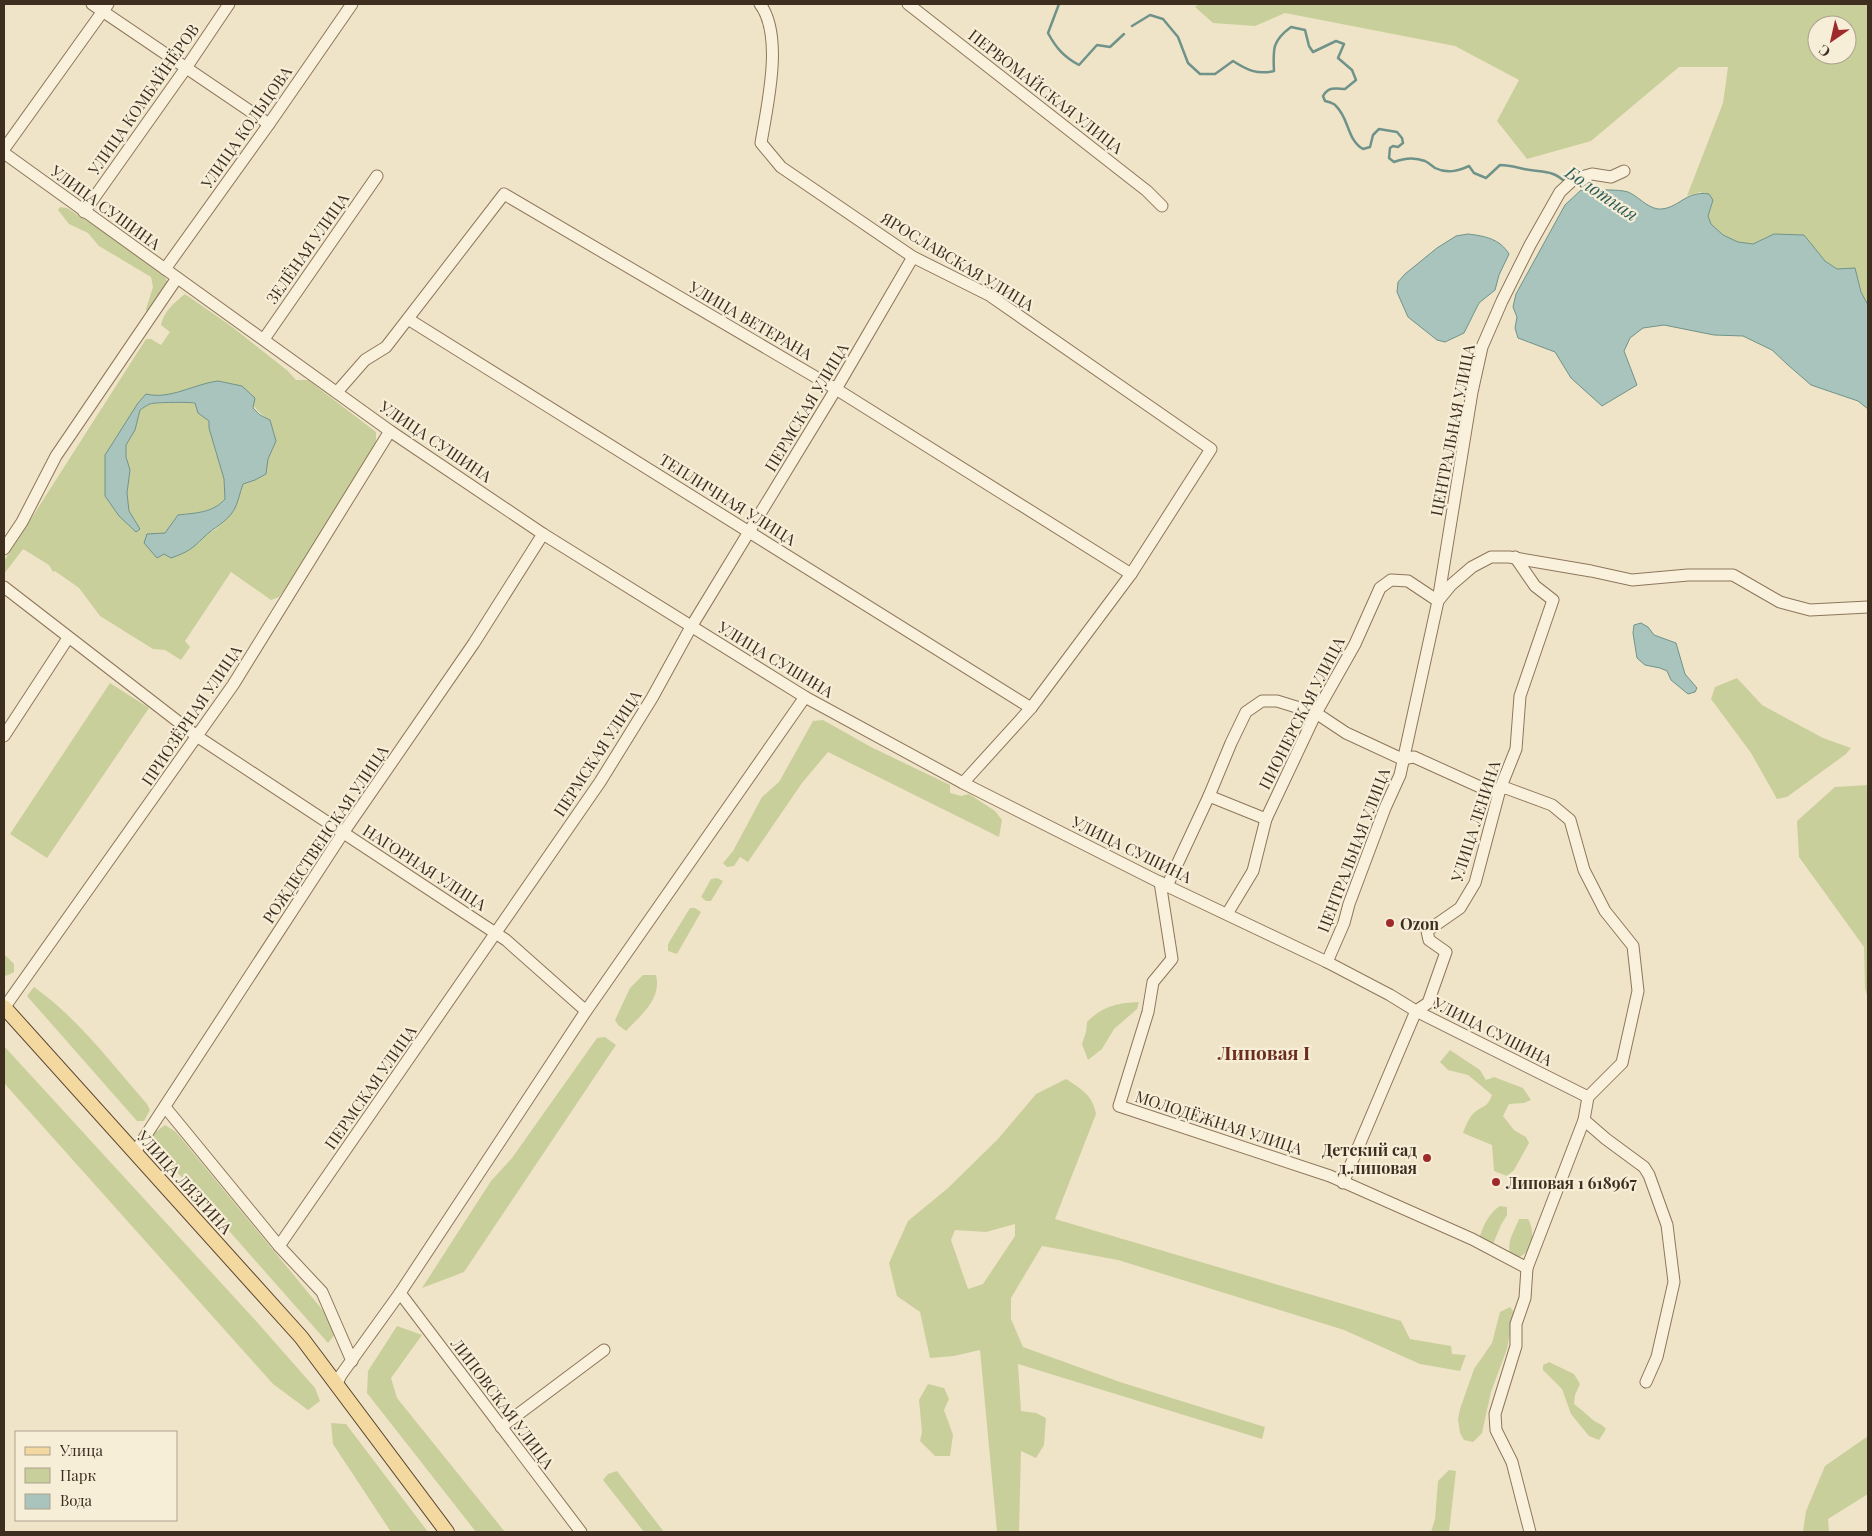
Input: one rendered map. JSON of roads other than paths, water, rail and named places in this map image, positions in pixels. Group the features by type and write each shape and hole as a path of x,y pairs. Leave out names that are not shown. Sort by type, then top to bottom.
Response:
{"main road":[{"name":"УЛИЦА ЛЯЗГИНА","path":"4,1007 301,1337 446,1532"}],"street":[{"path":"92,4 106,8 186,68 269,124"},
{"name":"УЛИЦА КОМБАЙНЁРОВ","path":"84,212 229,4"},
{"name":"УЛИЦА КОЛЬЦОВА","path":"165,269 352,4"},
{"name":"ЯРОСЛАВСКАЯ УЛИЦА","path":"760,4 766,12 774,56 761,143 781,167 913,257 989,295 1211,449 1131,574"},
{"name":"ПЕРВОМАЙСКАЯ УЛИЦА","path":"908,4 1147,191 1162,206"},
{"path":"4,149 106,8"},
{"name":"УЛИЦА СУШИНА","path":"4,153 390,431 543,534 805,697 963,783 1163,884 1327,962 1416,1011 1588,1097"},
{"name":"ЦЕНТРАЛЬНАЯ УЛИЦА","path":"1327,962 1344,923 1349,904 1385,808 1400,775 1438,601 1457,481 1482,347 1530,245 1560,192 1574,179 1592,174 1611,177 1624,172"},
{"name":"ЗЕЛЁНАЯ УЛИЦА","path":"264,340 377,176"},
{"name":"УЛИЦА ВЕТЕРАНА","path":"408,319 504,194 836,389 1131,574"},
{"name":"ПЕРМСКАЯ УЛИЦА","path":"279,1246 600,782 652,698 691,627 836,389 913,257"},
{"path":"4,549 22,522 56,456 177,278"},
{"path":"337,392 365,360 386,347 408,319"},
{"name":"ТЕПЛИЧНАЯ УЛИЦА","path":"408,319 1031,708"},
{"name":"ПРИОЗЁРНАЯ УЛИЦА","path":"4,1007 198,737 233,685 390,431"},
{"name":"РОЖДЕСТВЕНСКАЯ УЛИЦА","path":"135,1152 343,833 474,643 543,534"},
{"name":"ЦЕНТРАЛЬНАЯ УЛИЦА","path":"1438,601 1451,585 1472,567 1491,557 1515,557 1591,570 1632,580 1688,575 1733,575 1780,602 1810,610 1868,607"},
{"name":"УЛИЦА ЛЕНИНА","path":"1343,1183 1416,1011 1428,1003 1446,952 1429,940 1427,931 1460,908 1475,884 1500,790 1516,749 1520,696 1552,600 1535,586 1515,557"},
{"path":"963,783 1031,708 1131,574"},
{"name":"ПИОНЕРСКАЯ УЛИЦА","path":"1227,914 1253,871 1266,819 1316,713 1355,644 1380,588 1391,580 1408,581 1438,601"},
{"name":"НАГОРНАЯ УЛИЦА","path":"4,587 198,737 506,940 586,1011"},
{"path":"4,736 68,638"},
{"path":"336,1385 341,1375 400,1293 586,1011 805,697"},
{"path":"1163,884 1209,796 1246,712 1262,701 1277,701 1316,713 1346,732 1402,759 1414,757 1489,791 1506,788 1552,805 1570,820 1584,870 1604,911 1633,946 1638,991 1622,1063 1588,1097 1584,1120 1527,1268 1525,1298 1516,1324 1516,1346 1495,1414 1496,1430 1512,1462 1530,1532"},
{"path":"1209,796 1266,819"},
{"name":"МОЛОДЁЖНАЯ УЛИЦА","path":"1163,884 1172,959 1153,982 1148,1012 1119,1106 1330,1176 1472,1239 1527,1268"},
{"path":"165,1107 279,1246 322,1292 352,1360"},
{"path":"1584,1120 1644,1167 1649,1175 1667,1225 1674,1282 1657,1357 1646,1382"},
{"name":"ЛИПОВСКАЯ УЛИЦА","path":"400,1293 580,1532"},
{"path":"501,1426 604,1350"}],"water":[{"path":"1581,190 1624,191 1658,209 1671,207 1694,195 1709,194 1713,200 1708,216 1711,224 1723,235 1738,242 1753,244 1774,234 1804,235 1825,261 1837,269 1855,268 1861,292 1868,305 1868,409 1858,401 1811,385 1772,350 1743,336 1714,335 1664,325 1643,328 1630,338 1624,351 1637,385 1602,406 1571,378 1555,352 1518,338 1515,328 1517,317 1513,307 1516,294 1565,205"},
{"path":"1468,234 1492,239 1509,254 1499,275 1495,290 1479,303 1464,333 1445,342 1437,340 1408,317 1397,292 1398,282 1437,248 1456,236"},
{"path":"218,381 242,386 255,398 253,408 260,415 270,420 276,441 268,459 266,474 243,484 237,504 231,514 193,547 171,558 164,554 157,558 144,543 147,534 165,533 178,515 209,510 225,499 224,479 209,428 209,421 198,413 195,403 153,403 140,410 135,430 126,445 126,457 130,470 127,493 129,511 140,529 136,532 119,516 105,496 105,455 138,403 146,394 164,395"},
{"path":"1641,623 1648,627 1654,635 1676,643 1685,674 1697,688 1695,692 1688,694 1671,680 1667,671 1645,665 1637,658 1633,633 1634,625"}],"waterway":[{"name":"Болотная","path":"1059,4 1048,33 1061,52 1079,65 1097,45 1110,47 1124,34"},
{"name":"Болотная","path":"1132,26 1150,15 1163,19 1178,37 1188,63 1200,74 1215,74 1233,61 1252,71 1274,71 1275,46 1280,37 1291,27 1305,30 1309,46 1313,52 1336,41 1344,44 1338,58 1352,70 1356,80 1345,89 1335,88 1323,96 1325,101 1334,104 1340,111 1354,140 1363,149 1370,147 1373,135 1379,129 1397,132 1402,138 1403,143 1398,147 1393,146 1390,148 1389,158 1394,162 1417,159 1425,161 1439,170 1448,171 1469,166 1474,173 1486,178 1500,165 1506,165 1551,173 1566,183"}],"place":[{"name":"Ozon","path":"1390,923"},
{"name":"Детский сад д.липовая","path":"1427,1158"},
{"name":"Липовая 1 618967","path":"1496,1182"}],"district":[{"name":"Липовая I","path":"1264,1052"}]}
